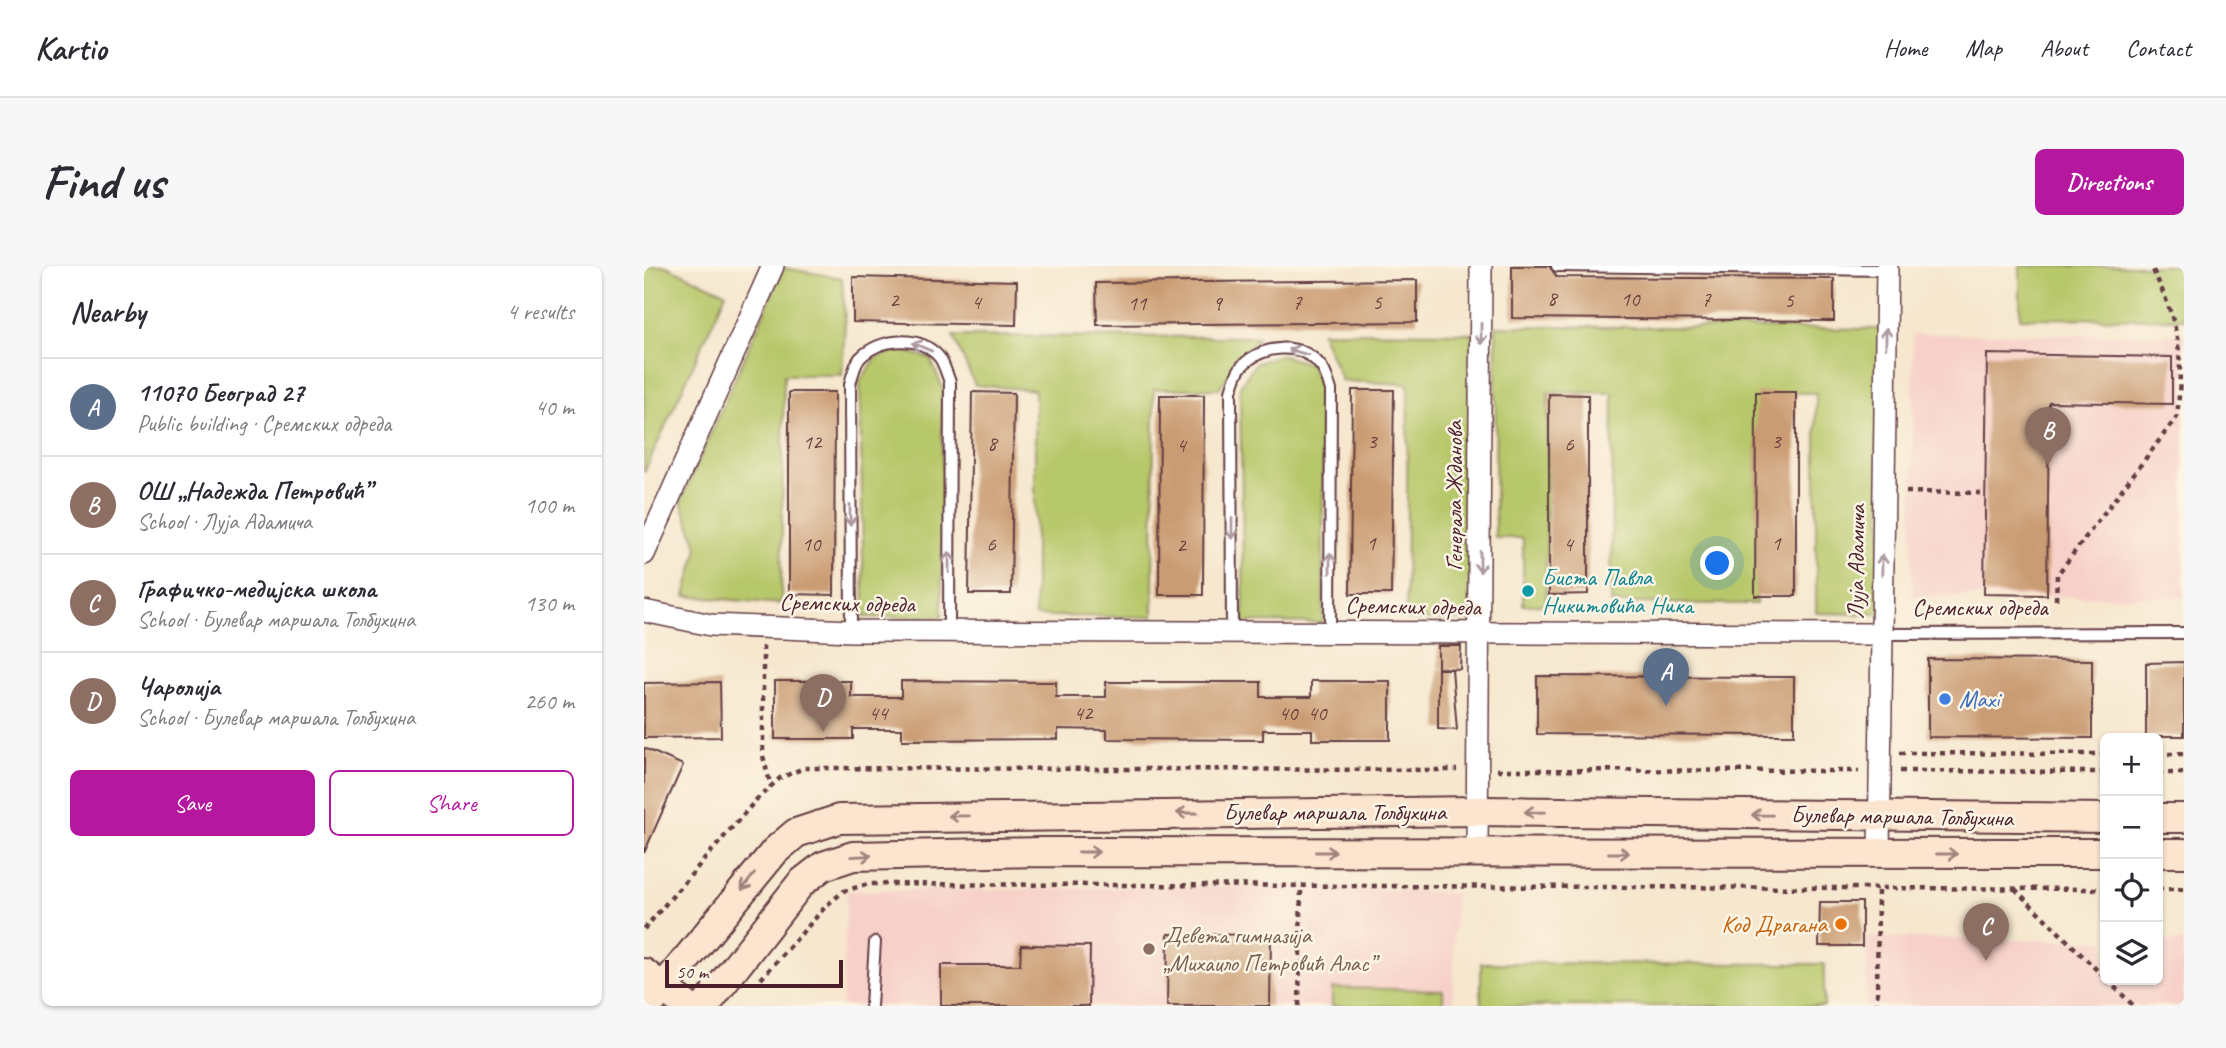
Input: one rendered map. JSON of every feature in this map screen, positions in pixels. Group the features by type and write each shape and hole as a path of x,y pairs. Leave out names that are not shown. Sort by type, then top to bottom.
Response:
{"street":[{"path":"644,554 649,527 773,266"},
{"name":"Генерала Жданова","path":"1477,852 1482,266"},
{"name":"Луја Адамича","path":"1879,854 1883,762 1881,634 1887,268"},
{"name":"Сремских одреда","path":"644,611 694,623 851,631 1881,634"},
{"name":"Булевар маршала Толбухина","path":"652,989 775,851 796,833 839,819 1478,811 2100,818"},
{"path":"2163,818 2184,818"},
{"name":"Булевар маршала Толбухина","path":"705,1006 801,883 824,866 853,856 1477,852 2100,853"},
{"path":"2163,853 2184,853"},
{"path":"652,989 687,1006"}],"lane":[{"path":"1557,266 1666,267"},
{"name":"Луја Адамича","path":"1666,267 1887,268"},
{"path":"851,631 850,384 858,360 877,345 902,341 926,346 940,358 950,382 949,630"},
{"path":"1232,631 1231,391 1239,368 1258,352 1283,348 1307,354 1322,366 1331,390 1330,631"},
{"name":"Сремских одреда","path":"1881,634 2184,634"},
{"path":"871,1006 875,942"}],"path":[{"path":"2151,266 2178,328 2180,394 2177,417"},
{"path":"2056,600 2057,575 2177,417 2184,414"},
{"path":"1899,492 1985,493"},
{"path":"763,628 763,756 771,787"},
{"path":"644,929 756,800 780,778 804,768 1478,769 1883,762 2100,754"},
{"path":"2163,754 2184,754"},
{"path":"1883,762 2100,772"},
{"path":"2163,773 2184,773"},
{"path":"755,986 827,905 844,891 868,884 2100,888"},
{"path":"1300,1006 1301,886"},
{"path":"1877,1006 1878,888"},
{"path":"2014,888 2100,973"},
{"path":"2163,889 2184,889"},
{"path":"2112,985 2134,1006"}],"shaded area":[{"path":"1913,334 2184,335 2184,597 1912,596"},
{"name":"Девета гимназија „Михаило Петровић Алас”","path":"1301,886 1455,893 1453,1006 842,1006 847,891"},
{"path":"1867,937 2100,941 2100,985 2163,985 2163,941 2184,942 2184,1006 1866,1006"}],"green space":[{"path":"644,266 666,266 726,293 644,473"},
{"path":"2020,266 2184,266 2184,319 2020,318"},
{"path":"784,268 842,278 845,322 842,375 784,375 781,604 685,596 698,548 681,501"},
{"path":"1496,326 1882,329 1881,614 1816,613 1816,393 1757,393 1756,604 1611,603 1613,393 1548,392 1546,605 1523,605 1523,538 1495,538"},
{"path":"1321,332 1472,333 1470,620 1406,619 1408,384 1342,381"},
{"path":"953,336 1258,337 1218,389 1154,389 1153,617 1035,616 1035,390 975,385"},
{"path":"900,350 930,358 942,386 942,617 864,617 860,381 876,358"},
{"path":"1280,355 1310,364 1323,391 1323,623 1244,622 1240,386 1256,363"},
{"path":"1481,963 1824,964 1824,1006 1481,1006"},
{"path":"1332,988 1443,990 1443,1006 1332,1006"}],"building":[{"path":"1512,266 1549,266 1557,277 1834,279 1834,321 1512,318"},
{"path":"853,277 1017,281 1016,325 853,322"},
{"path":"1417,280 1417,322 1097,325 1096,283"},
{"path":"1987,354 2172,357 2172,404 2049,402 2047,595 1984,594"},
{"path":"1352,390 1394,390 1391,594 1350,594"},
{"path":"789,392 835,392 834,595 789,594"},
{"path":"972,392 1014,393 1011,594 969,594"},
{"path":"1756,392 1796,392 1796,596 1755,596"},
{"path":"1549,394 1588,395 1588,594 1549,595"},
{"path":"1160,395 1204,395 1203,595 1159,595"},
{"path":"1438,646 1461,646 1460,669 1438,668"},
{"path":"1928,659 2092,660 2092,738 1928,737"},
{"path":"2184,662 2184,736 2146,733 2146,663"},
{"path":"1438,669 1452,669 1457,730 1438,729"},
{"path":"1537,676 1794,677 1794,735 1537,734"},
{"path":"775,681 851,681 851,697 901,697 901,681 1056,682 1056,697 1106,697 1106,682 1261,682 1261,697 1311,697 1311,681 1390,681 1390,740 1312,740 1312,730 1263,730 1263,740 1107,739 1107,730 1058,729 1058,739 902,740 902,729 853,729 853,739 775,739"},
{"path":"720,682 721,737 644,738 644,683"},
{"path":"644,748 683,765 644,853"},
{"name":"Код Драгана","path":"1820,902 1862,902 1862,946 1819,946"},
{"path":"1168,934 1271,935 1270,1006 1167,1006"},
{"path":"1021,945 1090,946 1089,1006 941,1006 941,965 1020,965"}],"place":[{"name":"ОШ „Надежда Петровић”","path":"2048,465"},
{"name":"Биста Павла Никитовића Ника","path":"1528,591"},
{"name":"Maxi","path":"1945,699"},
{"name":"11070 Београд 27","path":"1666,706"},
{"name":"Чаролија","path":"823,732"},
{"name":"Код Драгана","path":"1841,924"},
{"name":"Девета гимназија „Михаило Петровић Алас”","path":"1149,949"},
{"name":"Графичко-медијска школа","path":"1986,961"}]}
